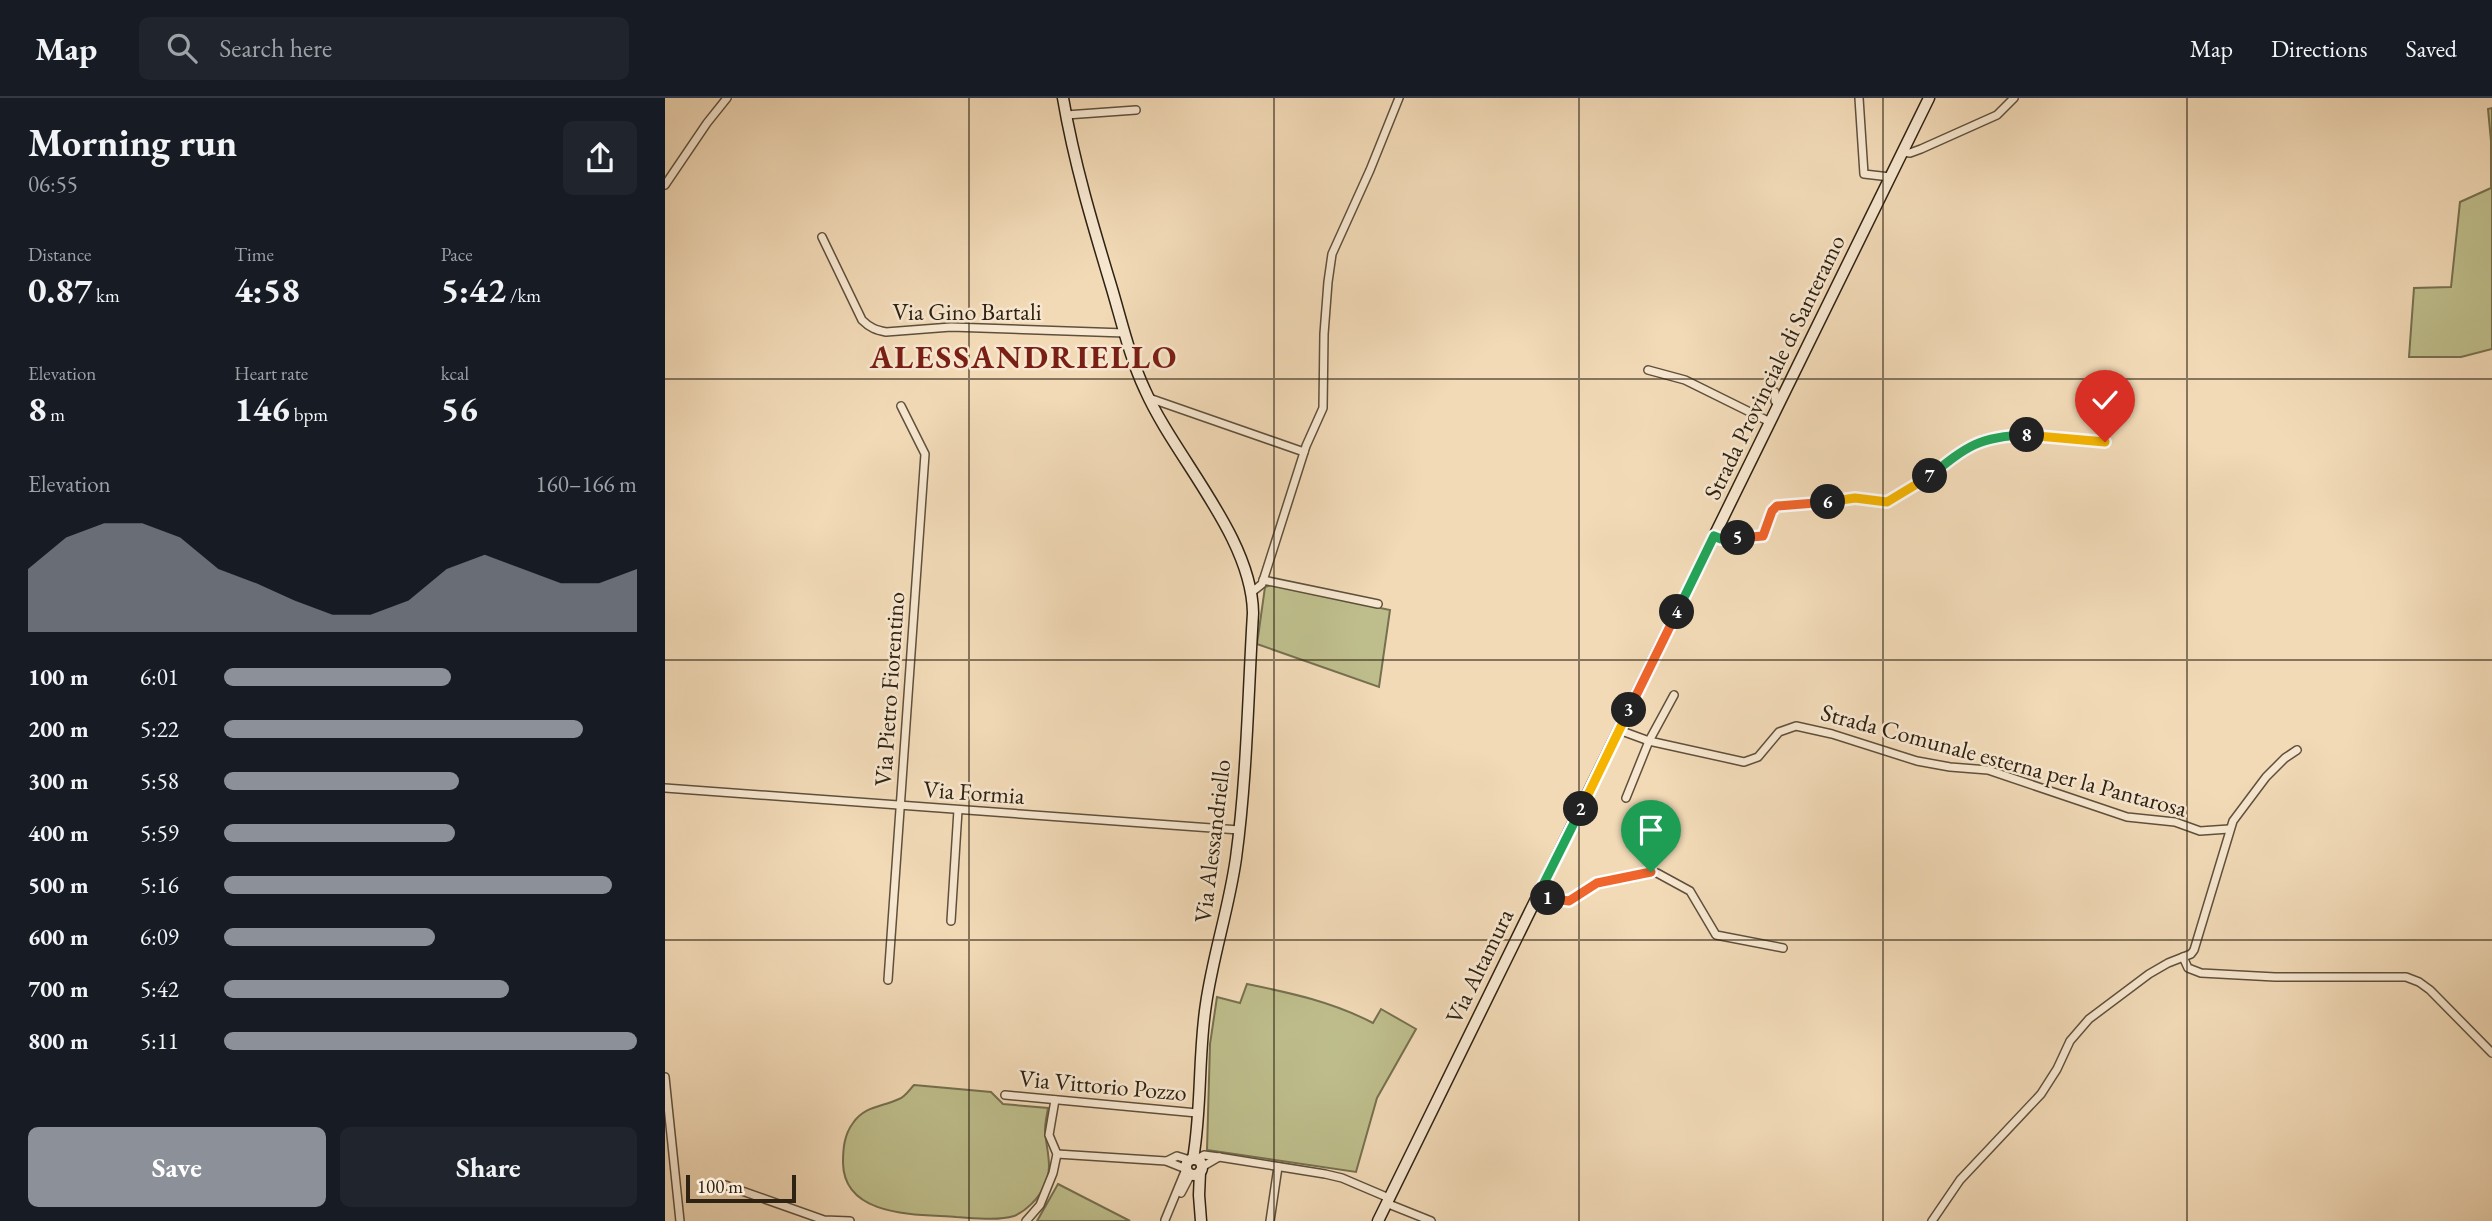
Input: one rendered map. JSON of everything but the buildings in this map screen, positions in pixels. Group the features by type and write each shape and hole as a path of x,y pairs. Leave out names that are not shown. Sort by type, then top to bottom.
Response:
{"main road":[{"path":"1063,98 1081,183 1125,332 1148,397 1228,533 1252,592"},
{"name":"Strada Provinciale di Santeramo","path":"1656,654 1770,422 1777,397 1929,98"},
{"name":"Via Alessandriello","path":"1201,1221 1194,1166 1199,1147 1197,1114 1206,1004 1232,884 1239,830 1254,613 1252,592"},
{"name":"Via Altamura","path":"1378,1221 1656,654"}],"street":[{"path":"665,185 727,98"},
{"path":"1252,592 1262,584 1304,452 1323,408 1324,334 1332,254 1399,98"},
{"path":"1859,98 1864,174 1890,177"},
{"path":"1902,152 1910,153 1921,149 1997,115 2014,98"},
{"path":"1066,115 1136,110"},
{"name":"Via Gino Bartali","path":"822,237 862,320 876,330 886,332 951,327 1125,332"},
{"path":"1648,370 1685,380 1770,422"},
{"path":"1148,397 1304,452"},
{"name":"Via Pietro Fiorentino","path":"888,980 925,454 901,406"},
{"path":"1714,536 1721,539 1763,536 1772,511 1783,505 1811,505 1855,498 1887,502 1984,439 2030,435 2105,442"},
{"path":"1263,580 1378,604"},
{"path":"1626,798 1649,741 1674,695"},
{"name":"Strada Comunale esterna per la Pantarosa","path":"1619,730 1649,741 1744,762 1758,757 1779,732 1796,726 1832,734 1917,761 1988,770 2127,817 2175,822 2200,831 2229,829"},
{"path":"1932,1221 1960,1180 2041,1094 2070,1041 2089,1020 2149,974 2191,954 2199,939 2229,829 2266,777 2297,750"},
{"name":"Via Formia","path":"665,788 1239,830"},
{"path":"951,921 958,810"},
{"path":"1537,897 1569,901 1604,881 1657,873 1690,891 1716,935 1783,948"},
{"path":"2183,957 2188,968 2201,973 2275,977 2406,976 2430,990 2492,1053"},
{"path":"665,1077 680,1221"},
{"name":"Via Vittorio Pozzo","path":"1005,1095 1197,1114"},
{"path":"1026,1221 1039,1205 1050,1184 1056,1154 1049,1135 1055,1100"},
{"path":"1056,1154 1166,1161 1194,1166 1219,1157 1342,1178 1431,1221"},
{"path":"1165,1221 1194,1166"},
{"path":"1270,1221 1278,1167"},
{"path":"725,1185 824,1220 850,1221"}],"green space":[{"path":"2492,108 2492,349 2461,357 2409,357 2414,288 2451,287 2460,202 2491,188 2488,109"},
{"path":"1271,585 1390,610 1379,687 1257,644 1265,587"},
{"path":"1247,984 1327,1004 1373,1023 1381,1009 1416,1029 1377,1098 1356,1172 1207,1150 1210,1044 1217,997 1240,1003"},
{"path":"914,1085 991,1092 1003,1104 1048,1108 1045,1130 1049,1172 1044,1187 1031,1204 1014,1216 1000,1218 922,1215 886,1210 856,1194 847,1181 843,1163 845,1142 850,1128 862,1113 901,1098"},
{"path":"1058,1184 1130,1221 1037,1221"}],"district":[{"name":"ALESSANDRIELLO","path":"1024,357"}],"route":[{"path":"1651,872 1597,883 1569,901 1537,897 1714,536 1721,539 1763,536 1772,511 1777,506 1811,505 1855,498 1887,502 1931,476 1951,459 1984,439 2030,435 2105,442"}]}
